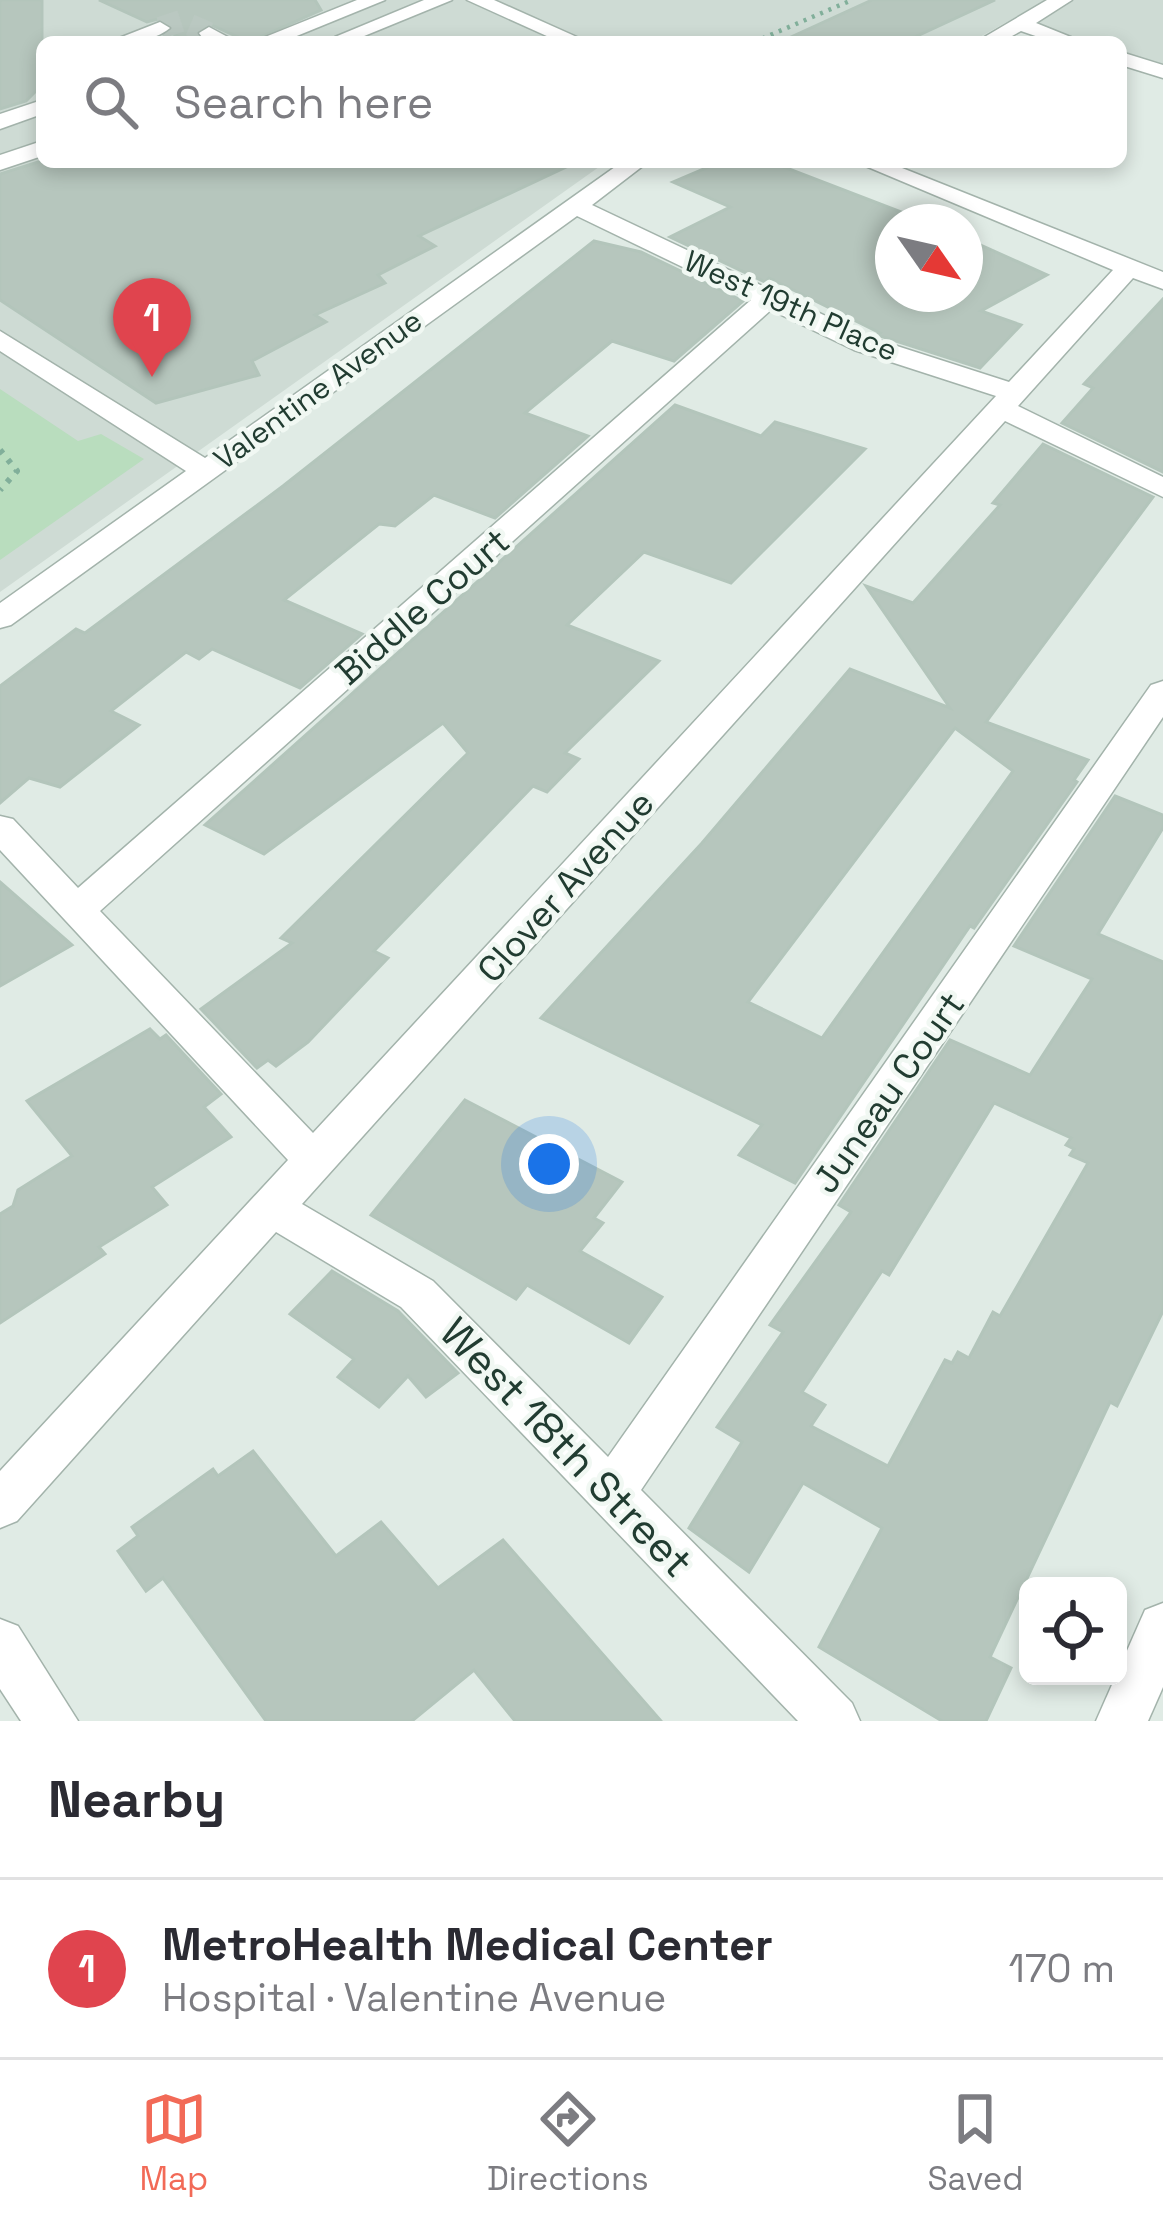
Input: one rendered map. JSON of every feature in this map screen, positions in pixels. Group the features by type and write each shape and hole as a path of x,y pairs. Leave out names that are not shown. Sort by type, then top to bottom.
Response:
{"street":[{"path":"284,36 375,0"},
{"path":"347,36 442,0"},
{"path":"477,0 564,36"},
{"path":"999,36 1062,0"},
{"path":"1022,25 1054,36"},
{"path":"137,36 160,28"},
{"path":"1127,60 1163,72"},
{"path":"0,122 36,109"},
{"path":"0,163 36,150"},
{"name":"Valentine Avenue","path":"0,618 629,168"},
{"path":"882,168 1146,274"},
{"name":"West 19th Place","path":"575,206 862,344 1006,400 1163,488"},
{"name":"Clover Avenue","path":"0,1505 1006,400 1146,274"},
{"name":"Biddle Court","path":"76,911 767,300"},
{"path":"0,339 205,471"},
{"name":"Juneau Court","path":"612,1492 1163,692"},
{"path":"0,828 314,1161"},
{"name":"West 18th Street","path":"272,1208 417,1294 834,1721"},
{"path":"1122,1721 1163,1628"},
{"path":"0,1644 52,1721"}],"path":[{"path":"768,36 852,0"},
{"path":"0,451 17,471 0,490"}],"shaded area":[{"path":"0,0 1046,0 982,36 36,36 36,168 598,168 0,592"},
{"path":"1062,0 1163,0 1163,72 1127,60 1127,36 1055,36 1022,25"}],"green space":[{"path":"0,389 78,441 101,434 144,459 0,560"}],"building":[{"path":"0,0 42,0 42,36 36,36 36,91 26,101 0,109"},
{"path":"99,0 315,0 321,10 262,36 236,36 207,23 195,32 199,36 177,36 171,33 174,26 162,18 147,22"},
{"path":"872,0 995,0 917,36 793,36"},
{"path":"36,163 36,168 564,168 419,236 435,246 378,275 385,283 315,315 326,322 252,361 259,375 156,403 0,300 0,174"},
{"path":"706,168 787,168 880,204 875,204 875,312 983,312 1021,325 980,368 877,335 880,333 769,278 765,282 670,237 730,207 673,182"},
{"path":"594,241 641,252 743,301 674,361 612,341 525,413 588,436 495,518 434,495 395,526 379,524 284,600 362,634 300,688 212,649 199,659 186,652 111,711 139,725 60,787 29,778 0,803 0,686 76,629 85,633 283,486"},
{"path":"983,246 1047,275 983,310"},
{"path":"1163,299 1163,472 1062,423 1093,388 1084,384"},
{"path":"675,405 761,436 775,422 865,449 731,583 644,552 567,625 659,661 565,753 579,759 547,792 533,786 374,951 388,958 308,1042 276,1066 268,1060 257,1068 201,1009 292,943 281,938 468,753 443,723 264,854 205,825"},
{"path":"1043,444 1153,497 986,722 1088,760 795,1183 739,1155 762,1125 541,1018 702,843 850,669 950,708 866,586 913,603 1000,505 993,503","holes":["955,728 1013,771 822,1038 748,1002"]},
{"path":"1115,796 1163,815 1163,828 1098,934 1163,962 1163,1311 1117,1406 1110,1402 1028,1577 1019,1577 1019,1595 990,1657 1011,1668 986,1721 942,1721 819,1647 882,1528 803,1483 749,1572 689,1528 742,1442 717,1427 783,1332 770,1325 851,1212 839,1205 950,1040 1030,1075 1092,979 1014,946","holes":["994,1103 1071,1138 1066,1145 1074,1149 1070,1155 1088,1163 1000,1316 993,1312 969,1358 958,1352 952,1363 945,1360 888,1466 811,1426 825,1405 802,1392 882,1271 889,1275"]},
{"path":"0,882 72,945 0,986"},
{"path":"150,1029 160,1039 166,1035 221,1094 204,1107 231,1137 152,1187 167,1205 99,1247 105,1254 0,1323 0,1214 13,1206 18,1190 72,1156 27,1101"},
{"path":"465,1100 622,1182 594,1218 603,1223 580,1251 662,1297 629,1343 527,1285 516,1299 371,1215"},
{"path":"332,1271 398,1311 458,1373 426,1397 408,1376 379,1407 338,1377 354,1359 290,1314"},
{"path":"253,1451 336,1556 381,1522 438,1588 503,1540 661,1721 515,1721 474,1670 412,1721 266,1721 163,1578 146,1591 118,1551 138,1536 132,1527 213,1469 218,1476"}],"tunnel":[{"path":"160,28 181,21 209,33"}],"place":[{"name":"MetroHealth Medical Center","path":"152,377"}]}
